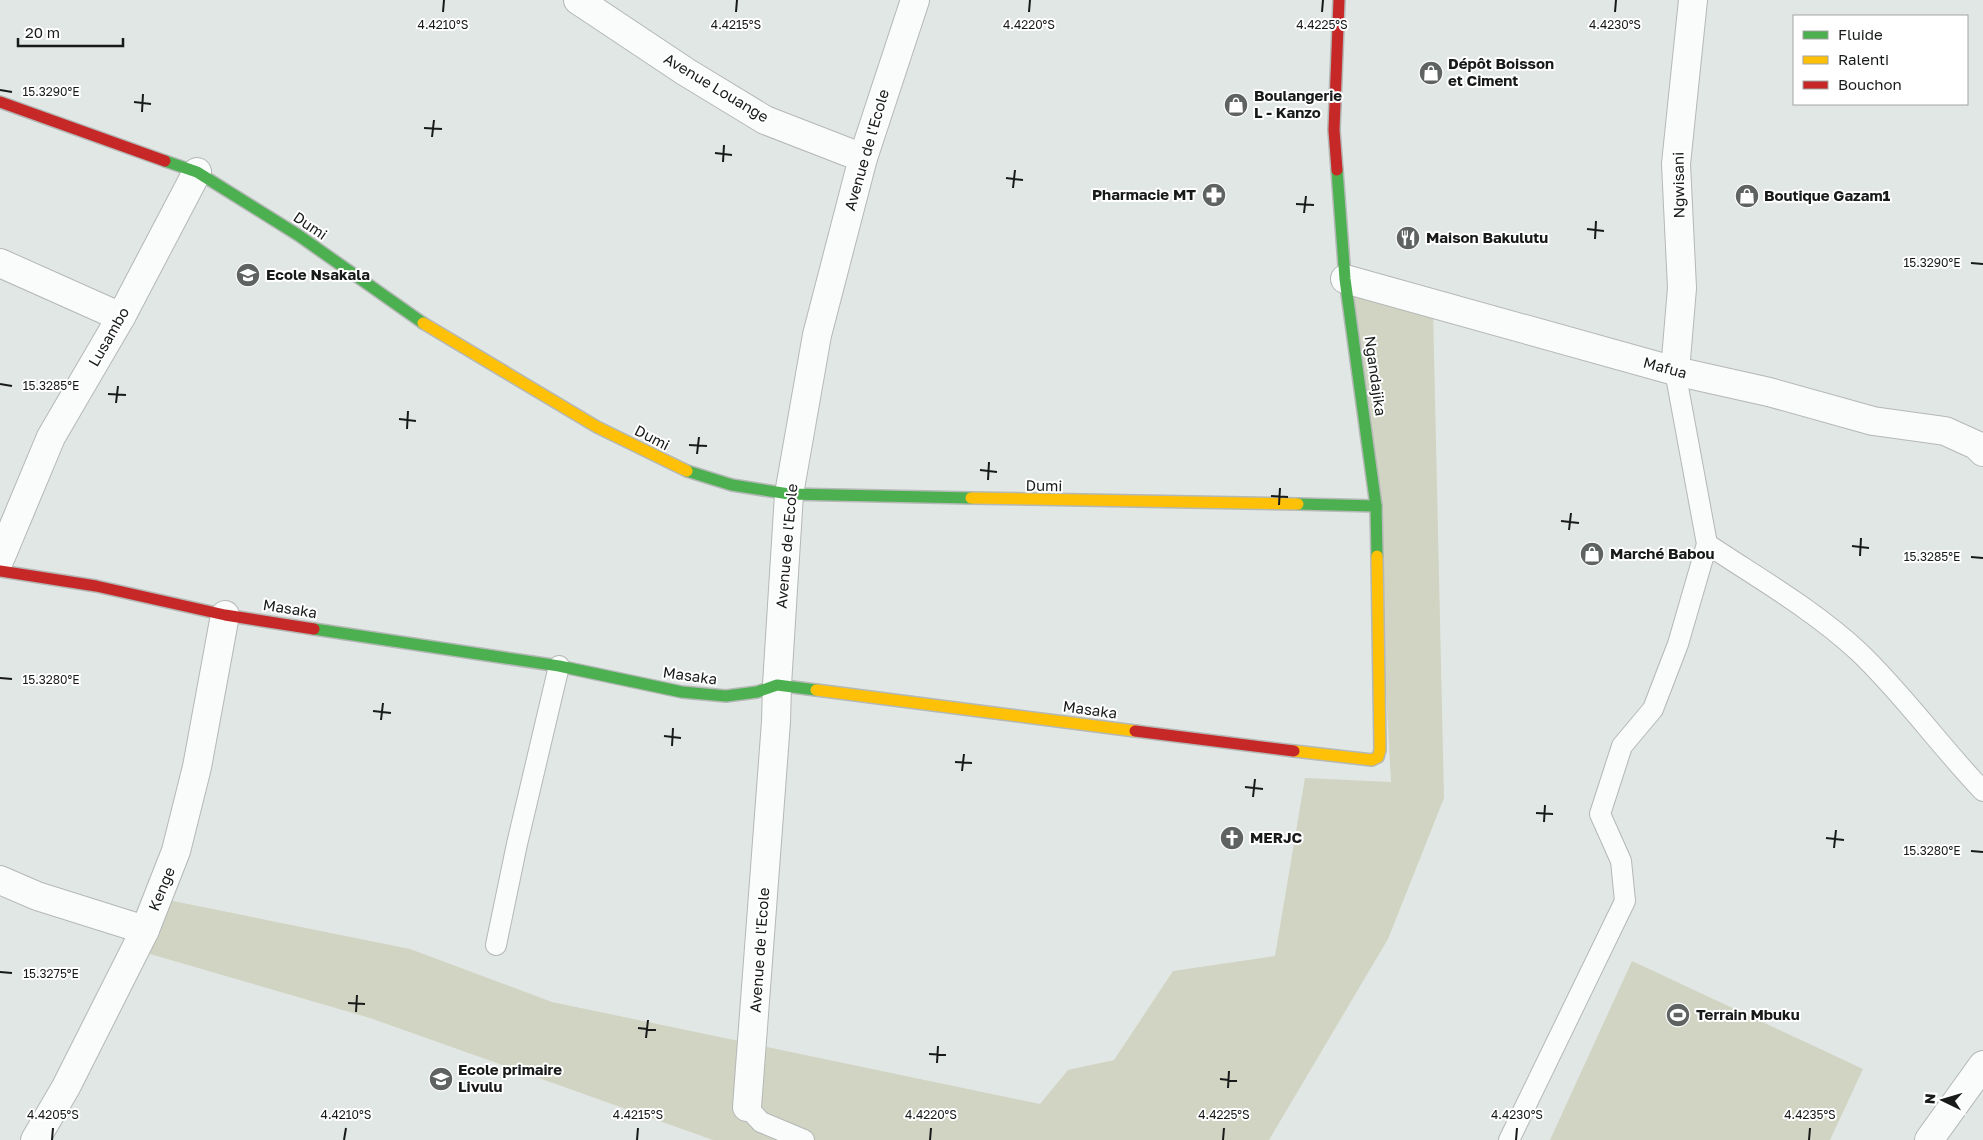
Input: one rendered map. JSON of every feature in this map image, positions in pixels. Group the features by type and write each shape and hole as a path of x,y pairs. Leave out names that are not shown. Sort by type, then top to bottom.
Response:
{"street":[{"name":"Avenue Louange","path":"578,0 686,72 765,120 863,158"},
{"name":"Avenue de l'Ecole","path":"747,1107 776,722 789,494 817,335 863,158 915,0"},
{"name":"Ngandajika","path":"1340,0 1334,130 1345,279 1376,506 1380,750 1378,757"},
{"name":"Ngwisani","path":"1675,371 1682,288 1676,164 1693,0"},
{"name":"Dumi","path":"0,102 197,172 298,235 424,325 597,427 680,469 732,485 789,494 1376,506"},
{"name":"Lusambo","path":"0,559 51,437 121,317 197,172"},
{"path":"0,262 121,317"},
{"name":"Mafua","path":"1345,279 1675,371 1769,392 1873,421 1945,431 1981,445"},
{"name":"Masaka","path":"0,570 96,586 225,615 559,666 682,692 726,696 757,692 777,685 960,707 1152,734 1372,760 1378,757"},
{"name":"Kenge","path":"35,1140 66,1087 145,930 176,851 197,767 225,615"},
{"path":"0,880 37,896 145,930"},
{"path":"1929,1140 1983,1065"}],"lane":[{"path":"1509,1140 1559,1032 1625,901 1621,861 1600,814 1622,746 1653,710 1678,644 1708,544 1675,371"},
{"path":"1708,544 1829,627 1858,652 1903,698 1983,791"},
{"path":"496,945 517,844 559,666"},
{"path":"747,1107 761,1122 804,1140"}],"green space":[{"path":"1345,279 1433,310 1444,798 1388,939 1269,1140 713,1140 370,1018 150,954 158,898 410,949 552,1002 1040,1104 1068,1070 1114,1060 1173,971 1275,956 1305,778 1391,782 1376,506"},
{"name":"Terrain Mbuku","path":"1632,961 1863,1069 1830,1140 1550,1140"}],"traffic: fast":[{"path":"165,161 197,172 298,235 423,323"},
{"path":"1337,170 1345,279 1376,506 1377,556"},
{"path":"687,471 732,485 789,494 971,498"},
{"path":"1298,504 1376,506"},
{"path":"314,629 559,666 682,692 726,696 757,692 777,685 816,690"}],"traffic: slow":[{"path":"423,323 597,427 687,471"},
{"path":"971,498 1298,504"},
{"path":"1294,751 1372,760 1378,757 1380,750 1377,556"},
{"path":"816,690 1135,731"}],"traffic: jam":[{"path":"1337,170 1334,130 1339,0"},
{"path":"0,102 165,161"},
{"path":"0,571 96,586 225,615 314,629"},
{"path":"1135,731 1294,751"}],"place":[{"name":"Dépôt Boisson et Ciment","path":"1431,73"},
{"name":"Boulangerie L - Kanzo","path":"1236,105"},
{"name":"Pharmacie MT","path":"1214,195"},
{"name":"Boutique Gazam1","path":"1747,196"},
{"name":"Maison Bakulutu","path":"1408,238"},
{"name":"Ecole Nsakala","path":"248,275"},
{"name":"Marché Babou","path":"1592,554"},
{"name":"MERJC","path":"1232,838"},
{"name":"Terrain Mbuku","path":"1678,1015"},
{"name":"Ecole primaire Livulu","path":"441,1079"}]}
